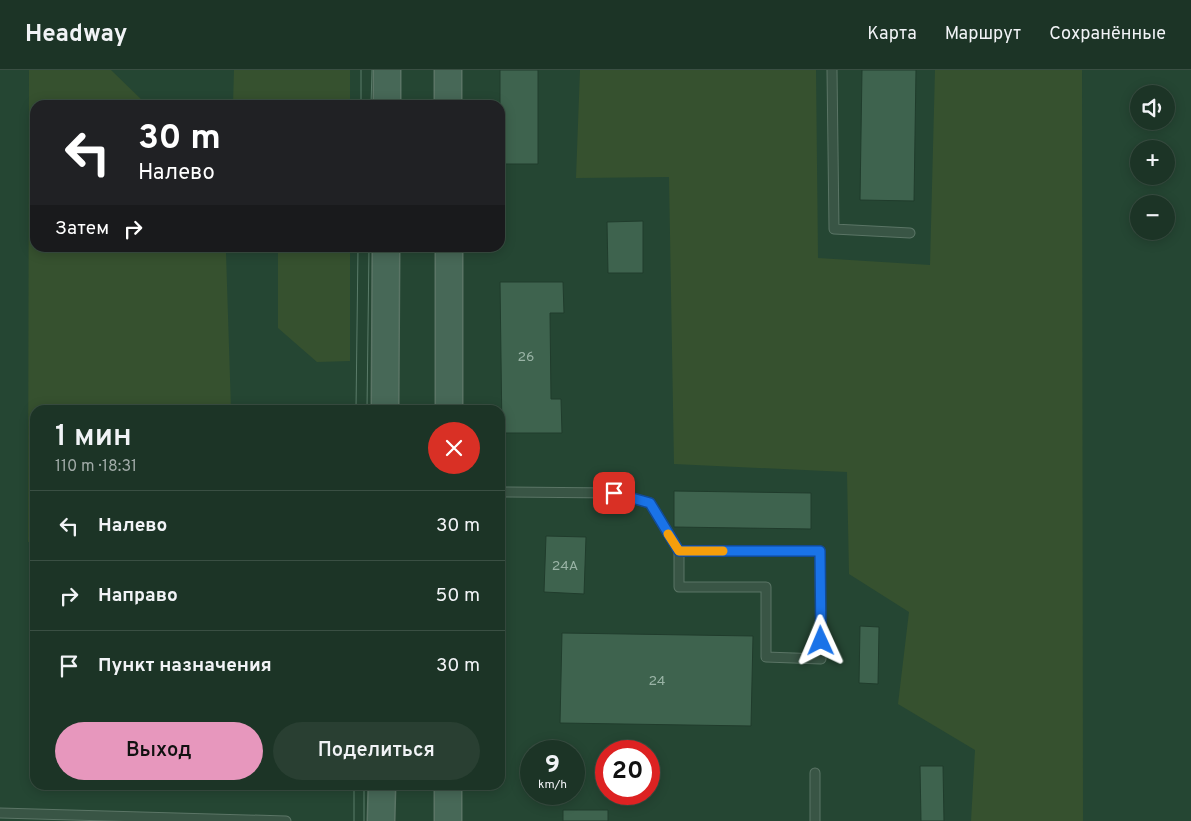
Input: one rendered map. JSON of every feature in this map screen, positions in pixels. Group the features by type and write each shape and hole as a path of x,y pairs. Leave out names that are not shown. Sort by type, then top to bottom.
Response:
{"street":[{"path":"387,70 387,100"},
{"path":"448,70 448,100"},
{"path":"385,405 386,252"},
{"path":"448,252 449,405"},
{"path":"382,790 382,821"},
{"path":"448,790 448,821"}],"lane":[{"path":"832,70 834,229 910,233"},
{"path":"505,492 614,493 650,503 679,551 679,586 766,587 766,657 821,659 820,551 679,551"},
{"path":"815,773 815,821"},
{"path":"0,813 286,821"}],"green space":[{"path":"29,70 111,70 142,100 30,100 30,252 225,252 231,405 30,405 30,542 28,542"},
{"path":"234,70 350,70 350,100 233,100"},
{"path":"580,70 816,70 818,258 930,265 935,70 1082,70 1083,821 971,821 975,750 898,704 909,612 849,574 847,472 674,464 669,177 576,178"},
{"path":"278,252 350,252 350,361 317,362 278,328"}],"building":[{"path":"500,70 538,70 538,164 505,164 505,100 500,100"},
{"path":"862,70 916,70 914,201 860,200"},
{"path":"643,221 643,273 608,273 607,222"},
{"path":"500,282 563,282 564,313 550,313 551,399 561,399 562,433 505,433 505,405 502,405"},
{"path":"674,491 811,493 811,529 674,527"},
{"path":"546,536 586,537 584,594 544,592"},
{"path":"860,626 879,627 878,684 859,683"},
{"path":"562,633 753,636 751,726 560,723"},
{"path":"920,766 943,766 944,821 921,821"},
{"path":"563,810 608,810 608,821 563,821"}],"tram line":[{"path":"361,70 361,100"},
{"path":"371,100 372,70"},
{"path":"356,405 358,252"},
{"path":"367,405 369,252"},
{"path":"354,790 354,821"},
{"path":"364,790 364,821"}],"slow traffic":[{"path":"668,534 679,551 723,551"}],"route":[{"path":"614,493 650,503 679,551 820,551 821,641"}]}
